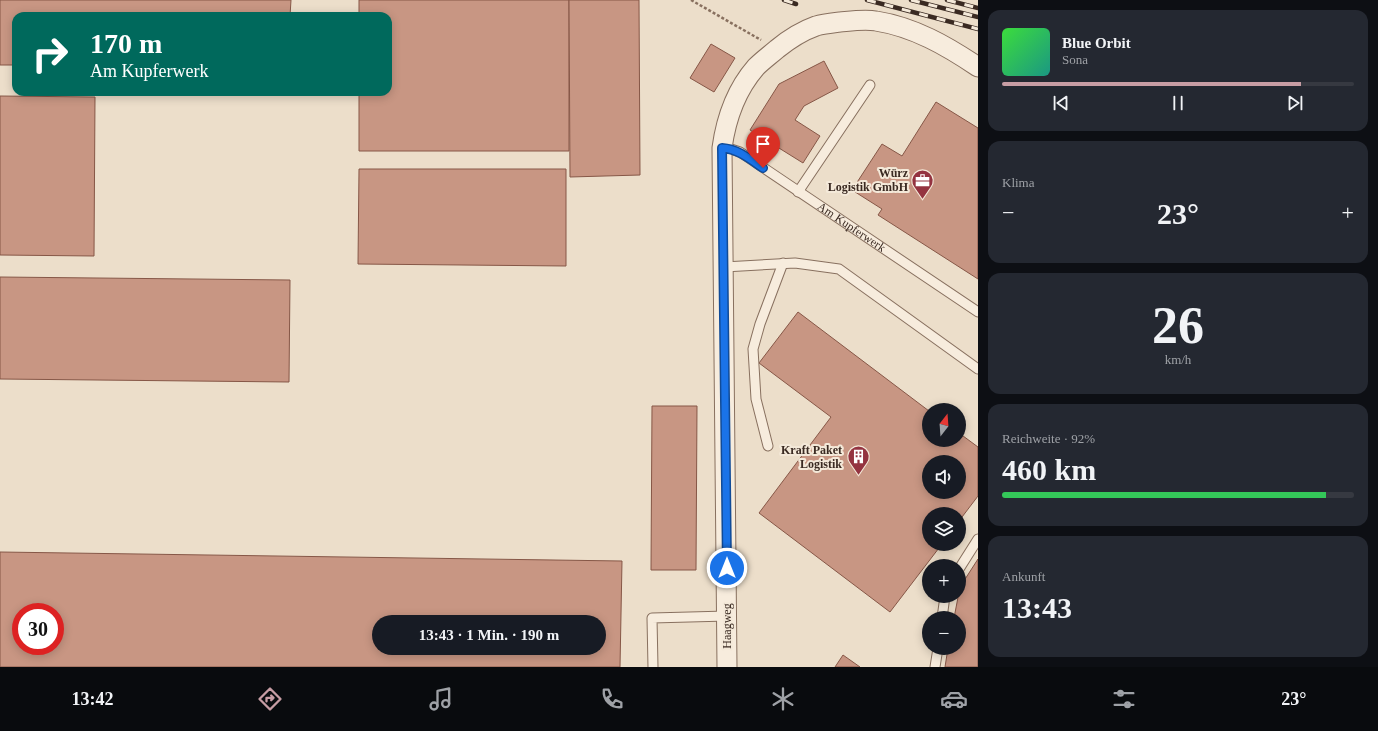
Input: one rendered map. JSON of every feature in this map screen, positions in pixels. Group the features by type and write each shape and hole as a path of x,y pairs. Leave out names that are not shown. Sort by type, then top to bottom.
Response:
{"street":[{"name":"Haagweg","path":"727,667 722,148 725,128 732,108 743,86 756,67 783,44 802,32 816,26 849,21 875,21 899,26 951,49 978,67"}],"lane":[{"path":"798,192 870,85"},
{"name":"Am Kupferwerk","path":"722,148 740,152 978,312"},
{"path":"768,446 756,399 753,349 760,324 784,263"},
{"path":"724,267 795,263 839,269 978,369"},
{"path":"965,559 978,539"},
{"path":"652,667 652,618 727,616"},
{"path":"935,667 937,655"}],"path":[{"path":"691,0 767,43"}],"building":[{"path":"0,0 291,0 290,12 12,12 12,65 0,65"},
{"path":"359,0 569,0 569,151 359,151 359,96 392,96 392,12 359,12"},
{"path":"569,0 639,0 640,175 570,177"},
{"path":"711,44 735,58 714,92 690,78"},
{"path":"824,61 838,88 804,106 795,120 820,136 803,163 750,130 779,84"},
{"path":"0,96 95,97 94,256 0,255"},
{"name":"Würz Logistik GmbH","path":"936,102 978,128 978,279 878,215 882,209 852,190 882,144 902,156"},
{"path":"359,169 566,169 566,266 358,264"},
{"path":"0,277 290,280 289,382 0,379"},
{"name":"Kraft Paket Logistik","path":"798,312 922,406 922,447 966,447 966,438 978,447 978,496 966,512 966,507 922,507 922,551 937,551 931,559 922,559 922,570 890,612 759,513 831,417 759,363"},
{"path":"652,406 697,406 696,570 651,570"},
{"path":"0,552 622,561 620,667 0,667"},
{"path":"978,559 978,667 945,667 947,655 966,655 966,611 955,611 957,603 966,603 966,578"},
{"path":"843,655 860,667 835,667"}],"railway":[{"path":"784,0 796,4"},
{"path":"867,0 978,29"},
{"path":"911,0 978,17"},
{"path":"947,0 978,8"}],"place":[{"name":"Würz Logistik GmbH","path":"923,200"},
{"name":"Kraft Paket Logistik","path":"858,476"}],"route":[{"path":"727,568 722,148 740,152 763,168"}]}
